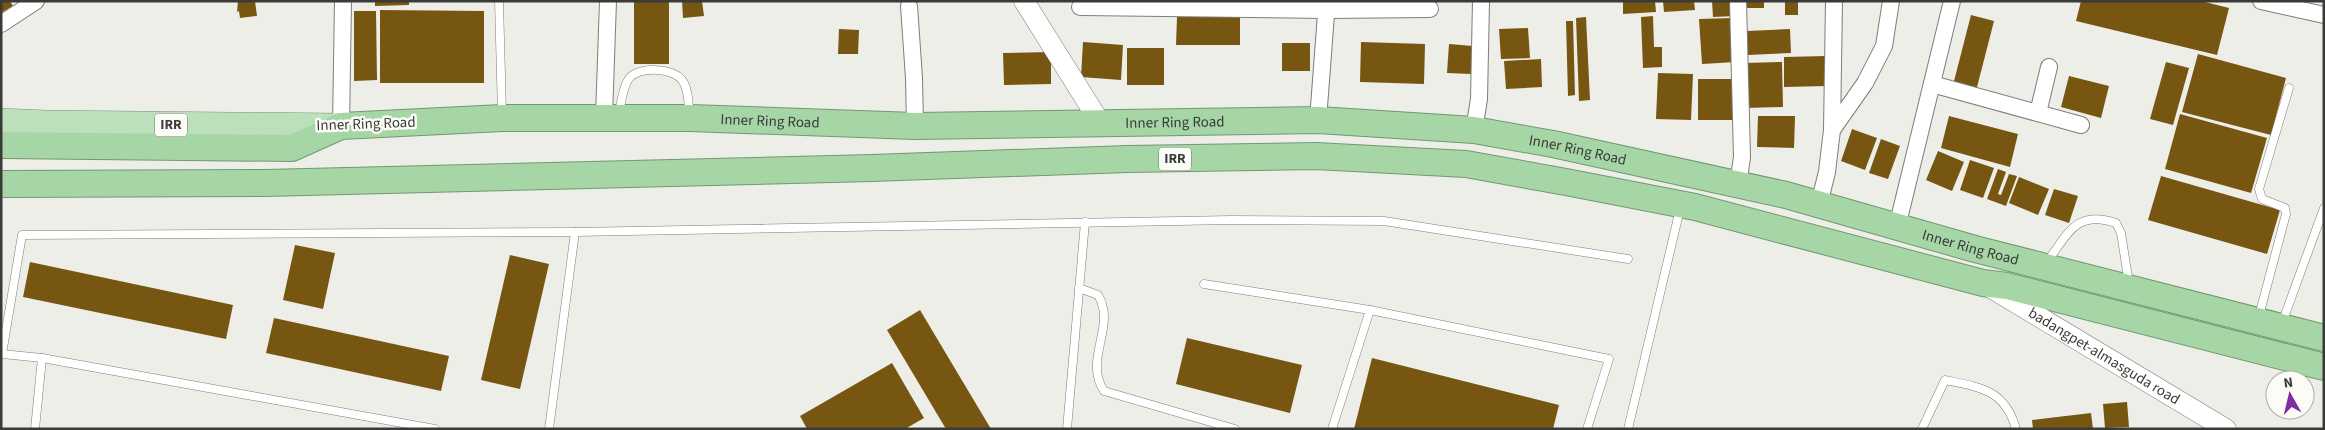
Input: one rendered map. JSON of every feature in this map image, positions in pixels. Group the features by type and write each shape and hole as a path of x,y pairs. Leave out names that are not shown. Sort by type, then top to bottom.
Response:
{"highway":[{"name":"Inner Ring Road","path":"341,126 502,118 690,118 914,126 1318,120 1474,130 1552,144 1819,204 2044,267 2324,338"},
{"path":"1,145 292,148 341,126"},
{"name":"Inner Ring Road","path":"1,184 265,183 872,168 1127,159 1316,156 1466,164 1681,204 1816,237 1983,283 2007,286 2324,367"}],"main road":[{"name":"Inner Ring Road","path":"1,121 47,124 341,126"}],"street":[{"path":"1,24 36,1"},
{"path":"341,126 342,1"},
{"path":"608,1 611,118"},
{"path":"1024,1 1101,124"},
{"path":"1474,130 1479,99 1481,1"},
{"path":"1738,1 1742,157 1738,185"},
{"path":"1819,204 1827,172 1832,130 1834,1"},
{"path":"1832,130 1865,84 1884,46 1891,1"},
{"path":"1898,227 1952,1"},
{"path":"2261,1 2304,6 2324,15"},
{"path":"1080,7 1144,4 1430,8"},
{"path":"909,6 914,78 914,126"},
{"path":"1318,120 1327,6"},
{"path":"2038,113 2049,67"},
{"path":"1932,84 2081,125"},
{"name":"badangpet-almasguda road","path":"1983,283 2226,429"}],"lane":[{"path":"499,1 502,118"},
{"path":"611,118 628,80 634,73 647,71 675,74 682,80 686,91 690,118"},
{"path":"2269,324 2286,214 2285,208 2262,200 2259,189 2289,88"},
{"path":"1628,429 1681,204"},
{"path":"2269,324 2294,293 2324,208"},
{"path":"2044,267 2075,226 2084,219 2104,219 2116,223 2120,233 2130,289"},
{"path":"435,429 42,358 2,354 22,235 575,232 1085,222 1384,221 1628,259"},
{"path":"1067,429 1085,222"},
{"path":"549,429 575,232"},
{"path":"1204,284 1370,310 1609,359 1588,429"},
{"path":"1079,288 1098,295 1104,310 1102,339 1096,356 1099,384 1104,391 1234,429"},
{"path":"1332,429 1370,310"},
{"path":"35,429 42,358"},
{"path":"1922,429 1944,380 1985,388 1998,397 2013,418 2016,429"}],"building":[{"path":"1,1 10,1 13,6 1,13"},
{"path":"238,1 255,1 257,16 240,18 239,11 237,12"},
{"path":"375,1 409,1 409,5 375,6"},
{"path":"634,1 669,1 669,64 634,64"},
{"path":"682,1 702,1 704,16 683,18"},
{"path":"1623,1 1655,1 1656,12 1623,14"},
{"path":"1663,1 1694,1 1695,10 1664,12"},
{"path":"1712,1 1734,1 1735,16 1713,17"},
{"path":"1742,1 1764,1 1764,8 1742,8"},
{"path":"1785,1 1798,1 1798,15 1785,15"},
{"path":"2081,1 2201,1 2229,8 2217,55 2076,21"},
{"path":"380,10 484,11 484,83 380,83"},
{"path":"354,11 376,11 377,80 354,81"},
{"path":"1971,15 1994,21 1976,91 1953,85"},
{"path":"1653,16 1654,47 1662,47 1662,67 1643,68 1641,17"},
{"path":"1177,17 1240,17 1240,45 1176,45"},
{"path":"1586,17 1590,100 1579,101 1576,18"},
{"path":"1733,18 1736,62 1702,64 1699,19"},
{"path":"1566,21 1573,21 1575,95 1568,96"},
{"path":"1528,28 1530,58 1501,59 1499,29"},
{"path":"839,29 859,30 858,54 838,54"},
{"path":"1790,29 1791,53 1748,55 1747,31"},
{"path":"1083,42 1123,45 1121,80 1081,77"},
{"path":"1361,42 1425,44 1424,84 1360,82"},
{"path":"1282,43 1310,43 1310,71 1282,71"},
{"path":"1449,44 1473,46 1471,74 1447,73"},
{"path":"1127,48 1164,48 1164,85 1127,85"},
{"path":"1051,52 1051,84 1004,85 1003,53"},
{"path":"2198,54 2286,78 2271,135 2182,112"},
{"path":"1826,56 1827,86 1784,87 1784,57"},
{"path":"1541,59 1542,87 1506,89 1504,61"},
{"path":"1782,62 1783,107 1745,108 1744,63"},
{"path":"2166,62 2189,68 2173,125 2150,119"},
{"path":"1658,73 1693,74 1691,120 1656,119"},
{"path":"2069,76 2109,86 2101,118 2061,107"},
{"path":"1698,79 1733,79 1733,120 1698,120"},
{"path":"2180,114 2267,138 2251,193 2165,169"},
{"path":"1758,116 1795,116 1794,148 1757,147"},
{"path":"1949,116 2018,134 2010,167 1941,148"},
{"path":"1852,129 1877,138 1865,170 1841,161"},
{"path":"1881,139 1900,146 1888,179 1869,173"},
{"path":"1938,151 1964,162 1952,191 1926,180"},
{"path":"1970,160 1994,168 1983,198 1960,190"},
{"path":"1998,169 2006,172 1998,194 2001,195 2009,174 2017,176 2006,206 1987,199"},
{"path":"2161,176 2280,210 2267,254 2148,220"},
{"path":"2019,177 2049,189 2038,215 2009,203"},
{"path":"2054,189 2078,196 2069,223 2045,215"},
{"path":"295,245 335,253 323,309 283,300"},
{"path":"510,255 549,264 520,389 481,380"},
{"path":"30,262 233,305 226,339 23,297"},
{"path":"920,310 991,429 946,429 887,330"},
{"path":"274,318 449,356 441,391 266,353"},
{"path":"1187,338 1302,365 1290,413 1176,384"},
{"path":"1372,358 1559,405 1553,429 1354,429"},
{"path":"892,363 924,418 905,429 807,429 800,416"},
{"path":"2127,402 2129,427 2105,428 2103,404"},
{"path":"2091,413 2093,429 2033,429 2032,420"}]}
